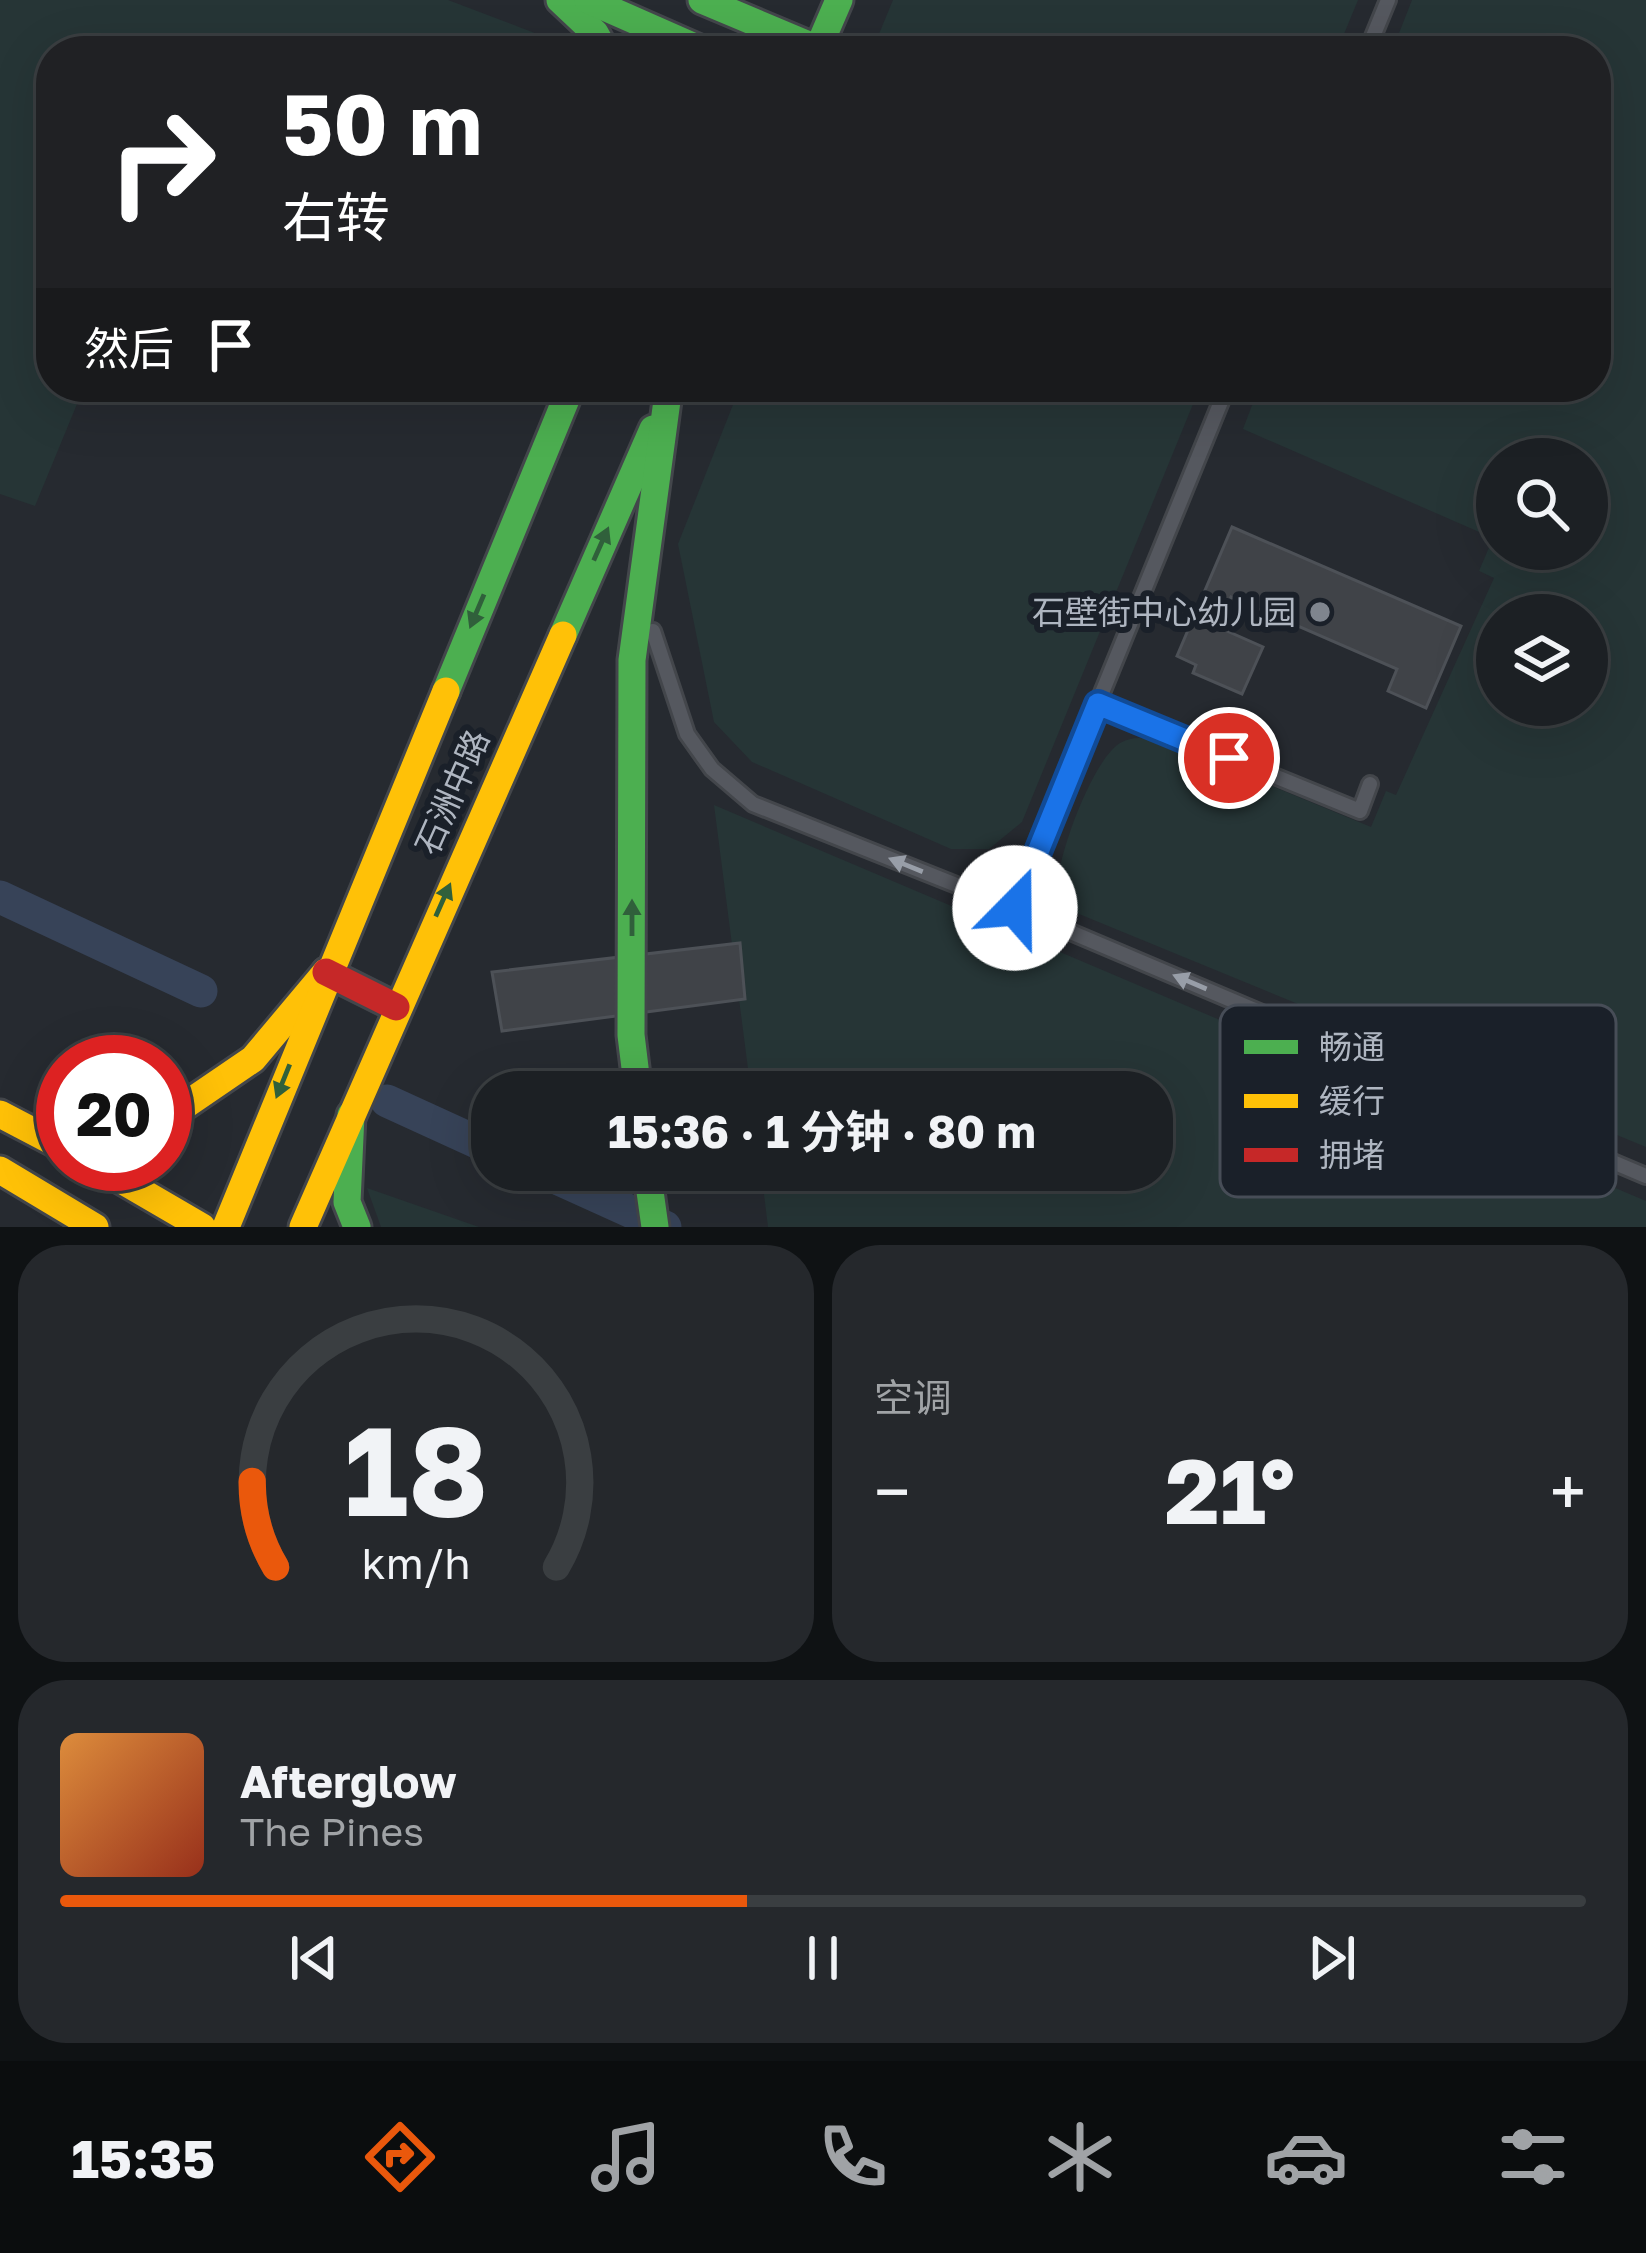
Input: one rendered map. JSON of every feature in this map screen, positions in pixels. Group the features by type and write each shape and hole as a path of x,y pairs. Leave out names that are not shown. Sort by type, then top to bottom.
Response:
{"main road":[{"path":"560,0 592,36"},
{"path":"589,0 670,36"},
{"path":"702,0 739,7 792,36"},
{"path":"824,36 839,0"},
{"path":"726,36 739,7"},
{"name":"石洲中路","path":"226,1227 326,972 565,402"},
{"name":"石洲中路","path":"303,1227 665,402"},
{"path":"636,1071 632,660 668,402"},
{"path":"192,1101 253,1059 326,972 396,1007"},
{"path":"0,1114 36,1131"},
{"path":"351,1115 347,1202 357,1227"},
{"path":"0,1170 95,1227"},
{"path":"104,1191 110,1203 111,1227"},
{"path":"138,1191 202,1227"},
{"path":"649,1191 655,1227"}],"lane":[{"path":"1373,36 1388,0"},
{"path":"1015,908 1221,402"},
{"path":"641,592 687,734 725,781 753,804 1243,1005"},
{"path":"1098,704 1360,811 1370,784"},
{"path":"1616,1163 1646,1176"}],"shaded area":[{"path":"0,0 448,0 540,35 36,36 36,402 78,402 35,506 0,494"},
{"path":"893,0 1358,0 1343,36 878,36"},
{"path":"1412,0 1646,0 1646,1147 1616,1135 1616,1005 1300,1005 1079,914 1057,895 1062,860 1087,790 1109,753 1131,739 1165,742 1371,827 1386,791 1396,795 1476,618 1476,726 1608,726 1608,594 1487,594 1494,578 1479,571 1608,570 1608,438 1476,438 1476,531 1243,429 1253,402 1611,402 1611,36 1398,36"},
{"path":"734,402 1194,402 1022,822 989,849 951,849 752,762 714,722 678,544"},
{"path":"714,805 1220,1020 1220,1197 1616,1197 1616,1188 1646,1201 1646,1227 768,1227 764,1191 1173,1191 1173,1071 748,1071"},
{"path":"367,1188 479,1227 381,1227"}],"building":[{"path":"1232,527 1461,626 1426,708 1388,691 1397,669 1231,597 1218,627 1263,647 1242,694 1193,673 1196,665 1177,656"},
{"path":"740,943 745,999 502,1031 492,972"}],"waterway":[{"path":"0,897 201,991"},
{"path":"387,1101 471,1139"},
{"path":"585,1191 665,1227"}],"traffic: fast":[{"path":"560,0 597,36"},
{"path":"588,0 670,36"},
{"path":"702,0 787,36"},
{"path":"823,36 839,0"},
{"path":"446,691 565,402"},
{"path":"635,1071 631,1035 632,660 667,402"},
{"path":"563,635 653,429"},
{"path":"351,1115 347,1202 357,1227"},
{"path":"650,1191 655,1227"}],"traffic: slow":[{"path":"303,1227 563,635"},
{"path":"226,1227 446,691"},
{"path":"192,1101 253,1059 326,972"},
{"path":"0,1114 36,1133"},
{"path":"0,1170 95,1227"},
{"path":"140,1191 202,1227"}],"traffic: jam":[{"path":"326,972 396,1007"}],"place":[{"name":"石壁街中心幼儿园","path":"1320,612"}],"route":[{"path":"1015,908 1098,704 1229,758"}]}
